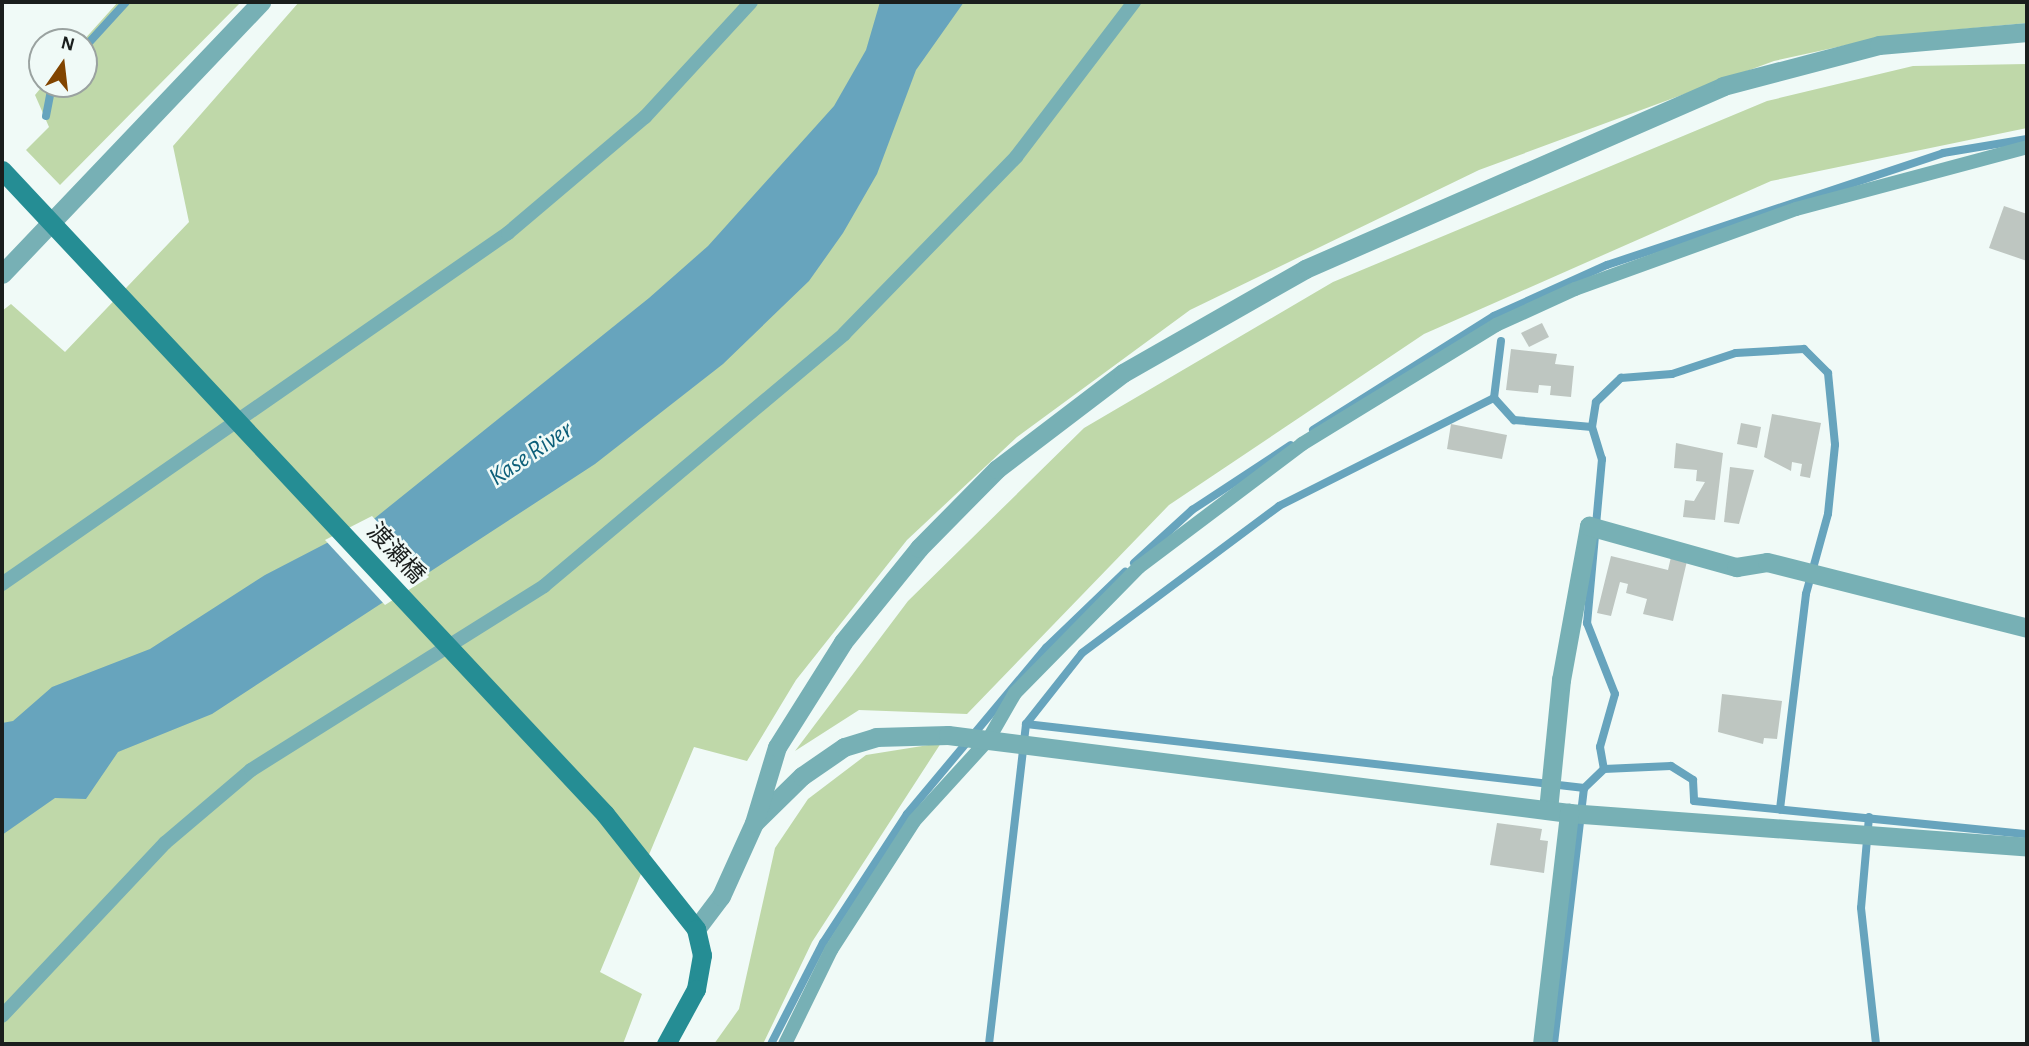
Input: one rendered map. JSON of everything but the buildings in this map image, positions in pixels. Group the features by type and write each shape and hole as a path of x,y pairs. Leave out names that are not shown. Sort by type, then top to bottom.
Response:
{"main road":[{"name":"渡瀬橋","path":"2,170 605,814 696,929"},
{"path":"666,1044 696,989 702,955 696,929"}],"street":[{"path":"2,274 261,2"},
{"path":"696,929 721,896 754,823 776,747 804,695 919,548 997,469 1123,373 1305,269 1723,86 1879,46 2027,32"},
{"path":"1549,793 1597,528 1736,567 1767,562 2027,628"},
{"path":"754,823 802,775 844,747 876,737 948,735 1024,746 1549,793 1569,813 2027,847"},
{"path":"1542,1044 1569,813"}],"lane":[{"path":"2,584 508,233 645,117 751,2"},
{"path":"2,1016 165,844 251,770 544,586 844,334 1016,157 1134,2"},
{"path":"785,1044 831,950 914,821 988,740 1015,693 1139,567 1302,444 1496,325 1575,289 1796,209 2027,147"}],"green space":[{"path":"118,2 241,2 60,185 26,150 49,127 36,98 98,98 98,28 95,28"},
{"path":"299,2 2027,2 2027,23 1888,36 1774,61 1479,170 1190,310 1017,437 907,540 796,680 747,761 694,747 600,972 642,994 623,1044 2,1044 2,311 11,304 65,352 189,222 173,146"},
{"path":"2027,64 2027,128 1771,181 1424,334 1169,505 967,714 859,710 795,751 908,601 1084,428 1333,282 1767,101 1913,66"},
{"path":"941,743 812,942 763,1044 714,1044 739,1009 775,848 808,799 866,755"}],"water":[{"name":"Kase River","path":"880,2 964,2 916,70 877,174 843,233 809,281 723,364 595,464 212,714 118,752 86,799 55,798 2,835 2,723 13,721 52,687 150,649 265,575 375,518 649,298 708,246 834,106 866,50"}],"pier":[{"path":"372,516 429,577 385,605 325,540"}],"waterway":[{"path":"98,33 126,2"},
{"path":"46,116 49,98"},
{"path":"1313,430 1494,316 1607,265 1943,153 2027,139"},
{"path":"1501,341 1494,398 1514,420 1592,427 1602,459 1587,623 1615,694 1600,747 1604,769 1584,788 1554,1044"},
{"path":"1592,427 1596,402 1621,378 1672,374 1736,353 1804,349 1828,373 1835,445 1828,514 1806,594 1780,809"},
{"path":"1026,724 1082,653 1279,506 1494,398"},
{"path":"1134,563 1192,510 1291,445"},
{"path":"771,1044 823,943 907,814 1046,648 1125,572"},
{"path":"989,1044 1026,724 1584,788"},
{"path":"1604,769 1671,766 1693,780 1694,801 2027,834"},
{"path":"1869,817 1861,908 1876,1044"}]}
